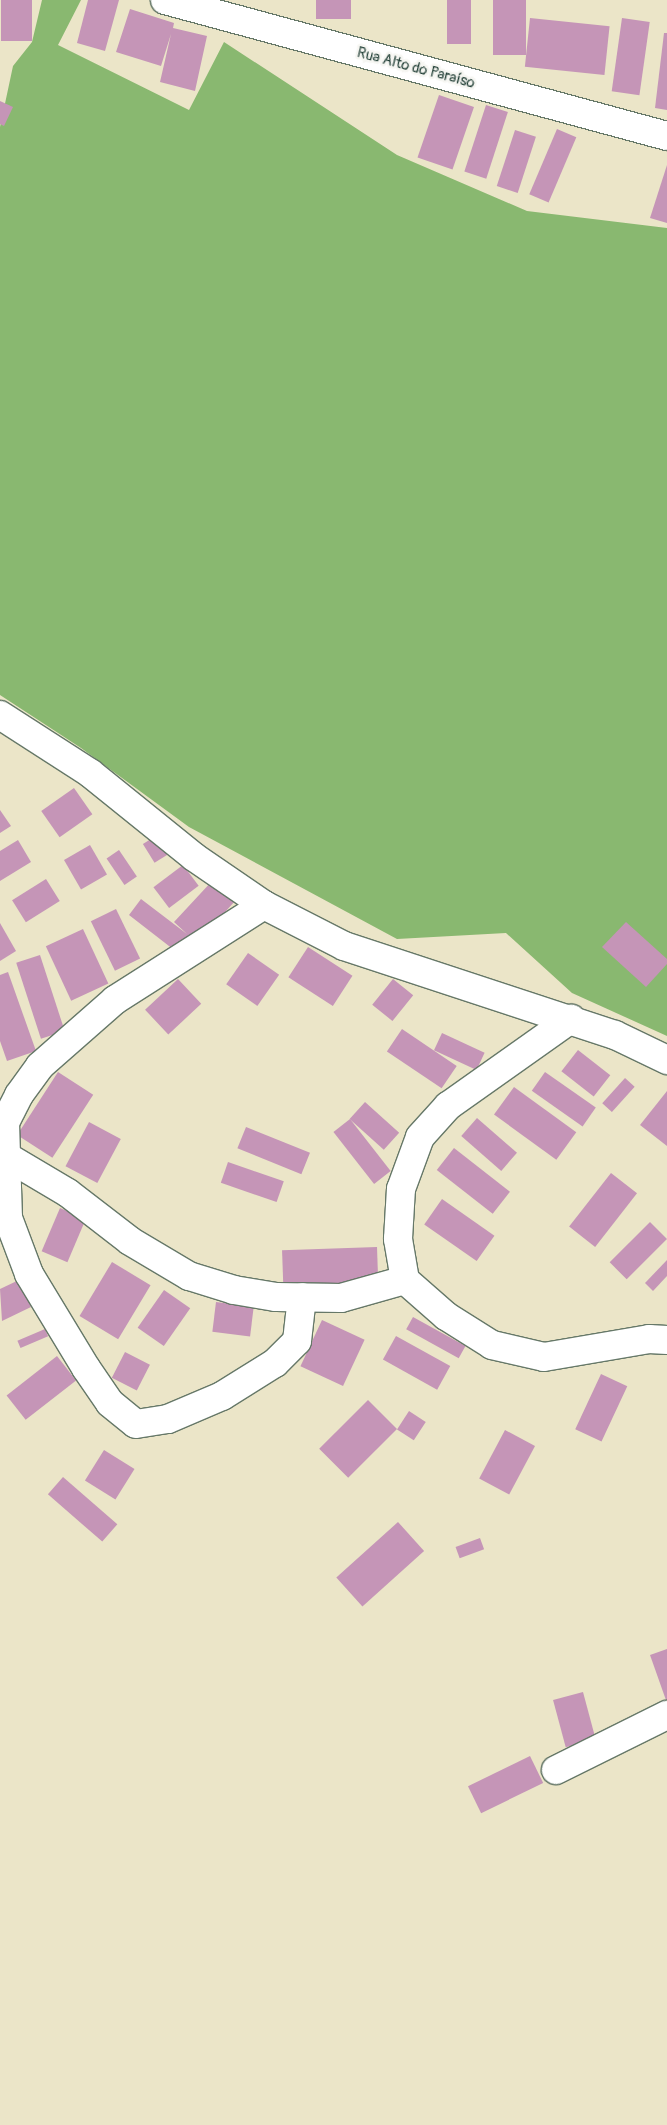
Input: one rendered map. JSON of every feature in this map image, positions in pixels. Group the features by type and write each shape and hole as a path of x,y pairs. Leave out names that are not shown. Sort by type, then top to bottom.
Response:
{"street":[{"name":"Rua Alto do Paraíso","path":"166,0 667,136"},
{"path":"0,715 90,773 194,857 264,905 344,946 571,1019 615,1035 667,1060"},
{"path":"264,905 115,1000 40,1066 19,1095 5,1123 4,1155 8,1218 30,1274 110,1403 136,1424 168,1419 222,1396 275,1363 297,1341 302,1297"},
{"path":"571,1019 448,1106 420,1137 401,1189 398,1239 405,1280 446,1316 492,1345 544,1358 649,1339 667,1340"},
{"path":"4,1155 68,1193 130,1241 188,1276 234,1290 302,1297 341,1298 405,1280"},
{"path":"556,1770 667,1715"}],"green space":[{"path":"42,0 81,0 58,45 189,110 224,42 397,155 527,211 667,228 667,1036 572,993 506,933 397,939 189,827 81,748 0,695 0,127 13,66 32,42"}],"building":[{"path":"1,0 32,0 32,41 1,41"},
{"path":"88,0 119,0 105,51 77,43"},
{"path":"316,0 351,0 351,19 316,19"},
{"path":"447,0 471,0 471,44 447,44"},
{"path":"493,0 526,0 526,55 493,55"},
{"path":"130,9 174,23 173,28 207,36 195,91 160,82 171,34 161,66 116,52"},
{"path":"530,18 610,26 604,75 525,67"},
{"path":"622,18 650,22 639,95 612,91"},
{"path":"664,33 667,33 667,110 655,108"},
{"path":"439,95 474,107 452,169 418,157"},
{"path":"0,101 13,107 4,126 0,124"},
{"path":"486,105 508,112 486,179 464,172"},
{"path":"557,129 576,137 549,203 529,194"},
{"path":"515,130 536,137 518,193 497,186"},
{"path":"667,165 667,223 650,218"},
{"path":"74,788 92,814 60,837 41,811"},
{"path":"0,810 11,826 0,833"},
{"path":"159,834 171,853 155,863 143,844"},
{"path":"18,840 31,862 0,881 0,851"},
{"path":"90,845 107,874 81,889 64,860"},
{"path":"119,850 137,877 124,885 107,858"},
{"path":"183,865 199,886 169,908 153,887"},
{"path":"46,879 60,901 26,922 12,900"},
{"path":"213,880 235,901 197,943 178,953 129,915 141,899 187,934 174,922"},
{"path":"116,909 140,958 115,971 91,921"},
{"path":"626,922 667,959 667,964 646,987 602,947"},
{"path":"0,923 16,951 0,961"},
{"path":"83,929 108,983 71,1001 46,946"},
{"path":"308,947 352,976 333,1006 288,977"},
{"path":"248,953 279,975 257,1006 226,984"},
{"path":"40,955 65,1031 41,1039 16,963"},
{"path":"8,972 36,1051 7,1061 0,1041 0,975"},
{"path":"178,979 201,1004 168,1035 145,1010"},
{"path":"393,979 413,995 392,1021 372,1005"},
{"path":"402,1029 457,1066 442,1088 387,1051"},
{"path":"442,1033 485,1053 477,1070 434,1050"},
{"path":"578,1050 610,1075 594,1097 561,1071"},
{"path":"58,1072 93,1095 52,1158 17,1135"},
{"path":"545,1072 596,1108 583,1126 532,1091"},
{"path":"625,1078 635,1087 612,1112 602,1103"},
{"path":"514,1087 576,1132 556,1160 494,1115"},
{"path":"667,1091 667,1146 640,1125"},
{"path":"365,1102 399,1133 384,1150 350,1119"},
{"path":"477,1118 517,1153 501,1171 461,1136"},
{"path":"350,1119 391,1171 374,1184 333,1132"},
{"path":"89,1122 121,1139 97,1183 66,1166"},
{"path":"246,1127 310,1153 301,1174 237,1148"},
{"path":"454,1148 510,1192 493,1214 437,1170"},
{"path":"228,1162 284,1181 277,1202 221,1183"},
{"path":"611,1173 637,1193 595,1247 569,1227"},
{"path":"442,1199 494,1236 477,1261 424,1224"},
{"path":"60,1208 86,1219 67,1262 42,1251"},
{"path":"650,1222 667,1239 627,1279 610,1262"},
{"path":"377,1247 378,1282 283,1285 282,1250"},
{"path":"667,1260 667,1276 653,1291 645,1283"},
{"path":"112,1262 151,1285 118,1339 80,1316"},
{"path":"19,1280 31,1307 2,1321 0,1289"},
{"path":"164,1290 190,1308 164,1346 138,1328"},
{"path":"216,1302 254,1307 250,1336 212,1332"},
{"path":"413,1317 465,1346 459,1358 406,1329"},
{"path":"322,1320 365,1340 343,1386 300,1366"},
{"path":"45,1329 48,1336 21,1348 17,1341"},
{"path":"396,1336 450,1366 437,1390 383,1360"},
{"path":"125,1352 150,1365 137,1391 112,1378"},
{"path":"57,1356 76,1380 26,1420 7,1395"},
{"path":"601,1374 627,1386 602,1442 575,1429"},
{"path":"368,1400 397,1429 348,1478 319,1449"},
{"path":"409,1411 426,1422 414,1440 397,1429"},
{"path":"505,1430 535,1446 509,1495 479,1479"},
{"path":"104,1450 135,1469 115,1500 85,1481"},
{"path":"63,1477 117,1524 102,1542 48,1494"},
{"path":"398,1522 424,1551 362,1607 336,1578"},
{"path":"480,1538 484,1549 460,1558 456,1547"},
{"path":"667,1649 667,1703 650,1655"},
{"path":"583,1692 596,1739 566,1747 553,1700"},
{"path":"530,1756 543,1783 481,1813 468,1786"}]}
